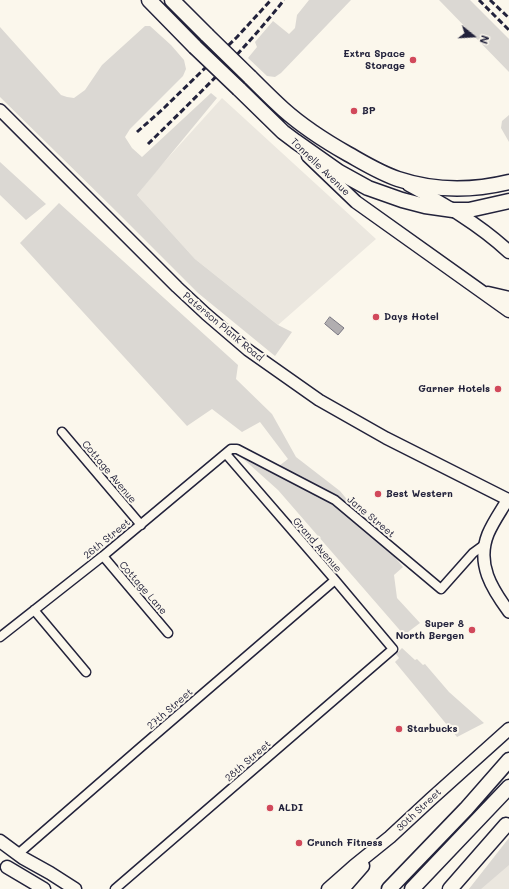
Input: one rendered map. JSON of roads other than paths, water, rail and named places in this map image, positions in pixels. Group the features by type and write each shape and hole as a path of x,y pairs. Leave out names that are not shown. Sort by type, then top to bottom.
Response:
{"highway":[{"name":"Tonnelle Avenue","path":"149,0 195,47 283,132"},
{"name":"Tonnelle Avenue","path":"172,0 282,108 308,129 351,156 398,179"},
{"path":"283,132 339,172 368,188 402,200 425,206 453,210 469,210 509,201"},
{"path":"398,179 435,187 458,188 483,187 509,182"},
{"path":"390,889 466,809 509,760"},
{"path":"412,889 509,787"},
{"path":"450,889 508,823"},
{"path":"459,889 508,823"}],"main road":[{"name":"Paterson Plank Road","path":"0,110 177,287 248,350 319,400 386,438 509,499"},
{"name":"Tonnelle Avenue","path":"283,132 356,202 509,311"},
{"name":"Tonnelle Avenue","path":"398,179 453,210 480,228 509,252"},
{"path":"483,292 509,298"},
{"path":"509,499 496,519 484,545 484,566 498,597 509,612"},
{"name":"30th Street","path":"328,889 390,837 509,729"},
{"path":"343,889 390,837"},
{"path":"0,841 21,856 75,889"},
{"path":"21,856 46,879 60,889"},
{"path":"4,864 29,889"},
{"path":"4,864 44,889"}],"street":[{"name":"Cottage Avenue","path":"62,432 141,525"},
{"name":"Jane Street","path":"226,454 231,449 237,449 335,500 441,589 473,552 484,545"},
{"name":"26th Street","path":"0,637 103,556 226,454"},
{"name":"Grand Avenue","path":"226,454 393,649"},
{"name":"Cottage Lane","path":"103,556 168,632"},
{"name":"27th Street","path":"21,856 141,746 335,580"},
{"path":"34,610 86,672"},
{"name":"28th Street","path":"116,889 393,649"}],"railway":[{"path":"137,132 237,37 271,0"},
{"path":"148,144 201,92 252,38 284,0"},
{"path":"479,0 509,30"},
{"path":"490,0 509,18"}],"place":[{"name":"Extra Space Storage","path":"413,60"},
{"name":"BP","path":"354,111"},
{"name":"Days Hotel","path":"376,317"},
{"name":"Garner Hotels","path":"498,389"},
{"name":"Best Western","path":"378,494"},
{"name":"Super 8 North Bergen","path":"472,630"},
{"name":"Starbucks","path":"399,729"},
{"name":"ALDI","path":"270,808"},
{"name":"Crunch Fitness","path":"299,843"}]}
